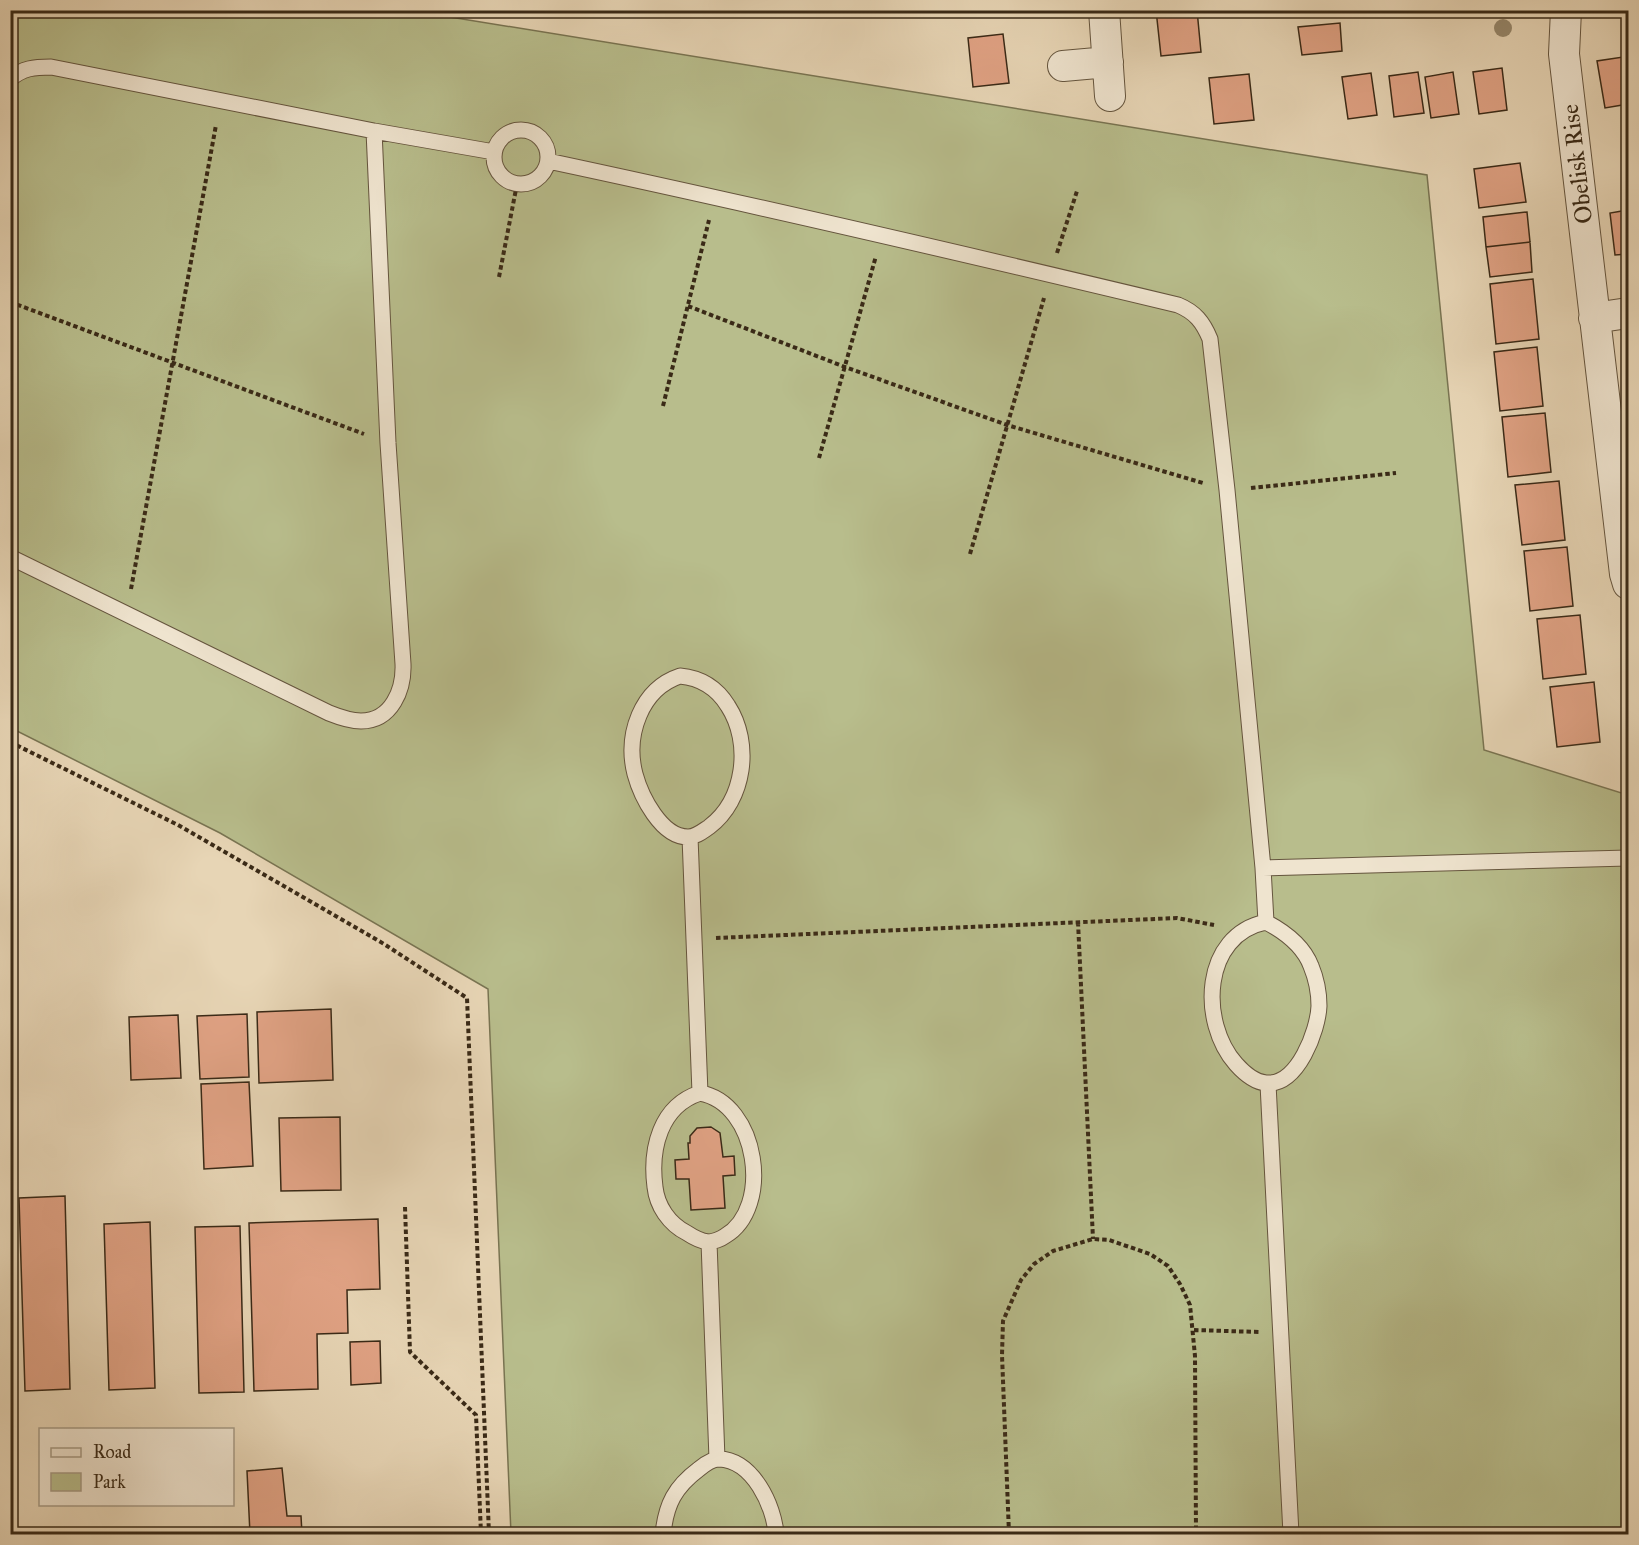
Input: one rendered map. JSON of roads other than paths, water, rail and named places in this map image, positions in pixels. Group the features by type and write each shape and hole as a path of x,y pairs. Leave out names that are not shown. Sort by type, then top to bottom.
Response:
{"street":[{"path":"1104,10 1110,96"},
{"name":"Obelisk Rise","path":"1566,10 1564,54 1625,574 1629,584"},
{"path":"1063,66 1107,62"},
{"path":"1594,318 1629,312"}],"lane":[{"path":"10,79 18,72 34,67 51,67 374,131 494,152"},
{"path":"521,129 538,135 548,152 548,161 540,176 525,184 517,184 502,176 497,169 494,152 503,136 521,129"},
{"path":"10,557 329,713 346,719 362,721 387,711 401,689 404,677 388,443 374,131"},
{"path":"548,161 715,196 1051,273 1178,304 1189,309 1199,318 1210,339 1227,490 1263,868 1266,922"},
{"path":"680,676 703,681 716,690 724,700 733,713 738,728 742,758 737,786 725,810 717,820 690,837 681,836 665,826 649,808 638,785 633,757 635,728 646,700 661,685 680,676"},
{"path":"690,837 700,1093"},
{"path":"1263,868 1629,858"},
{"path":"1266,922 1283,930 1302,949 1315,980 1319,1008 1316,1026 1300,1062 1282,1079 1268,1084 1255,1080 1242,1071 1229,1056 1218,1037 1213,1016 1213,980 1218,963 1228,945 1243,930 1254,924 1266,922"},
{"path":"1268,1084 1290,1534"},
{"path":"700,1093 718,1099 735,1113 747,1137 752,1169 750,1207 742,1221 732,1232 709,1242 681,1230 669,1220 660,1205 655,1188 654,1152 662,1125 682,1101 700,1093"},
{"path":"709,1242 717,1459"},
{"path":"663,1534 668,1506 675,1491 696,1471 717,1459 729,1461 741,1467 760,1488 770,1505 776,1534"}]}
